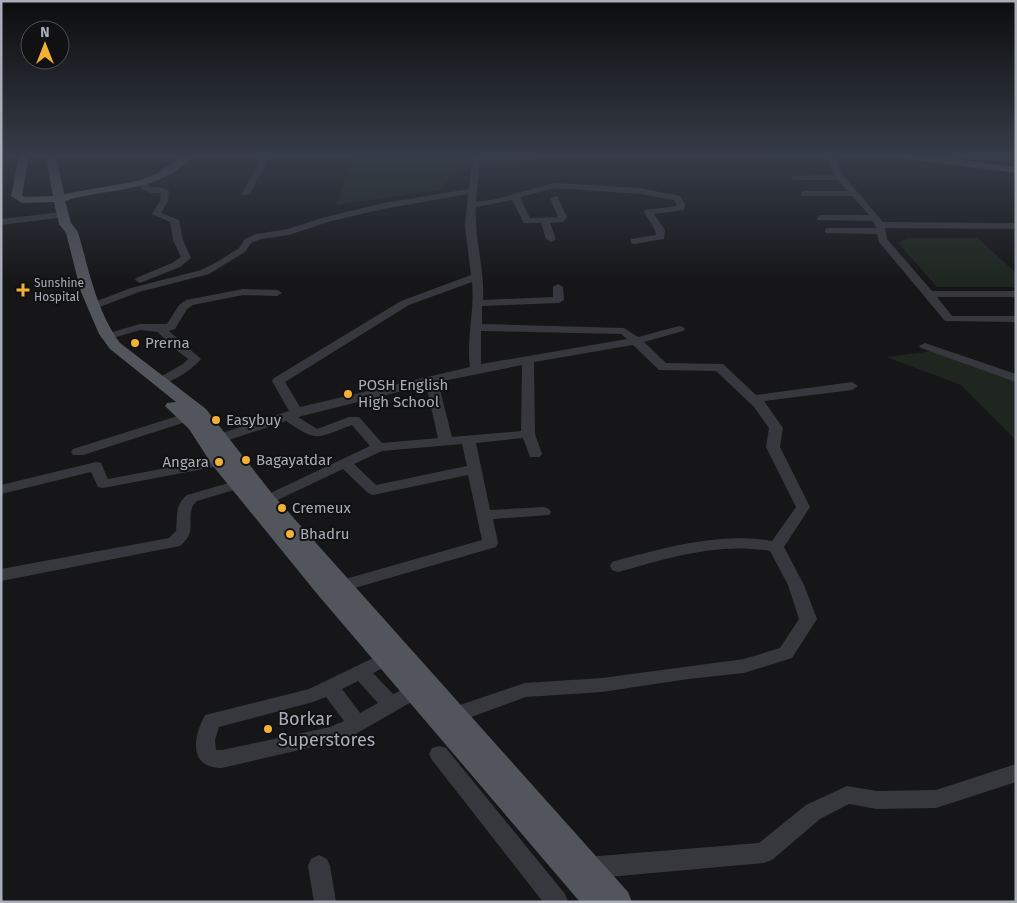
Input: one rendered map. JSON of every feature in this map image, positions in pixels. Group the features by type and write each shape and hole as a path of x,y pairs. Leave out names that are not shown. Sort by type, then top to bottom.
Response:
{"main road":[{"path":"18,198 29,200 59,199 64,220 61,233 95,316 106,336 115,346 200,413 214,440 218,462 239,484 325,590 455,715 581,871 599,902"},
{"path":"81,280 84,309 96,339 214,440 341,586 392,656 413,692 581,871 618,902"}],"street":[{"path":"149,286 139,280 162,272 186,258 178,240 174,220 156,214 164,198"},
{"path":"92,306 149,286 205,272 242,250 248,241 259,236 289,232 325,220 383,206 430,198"},
{"path":"471,198 470,226 477,276 478,303 474,354 476,369"},
{"path":"471,205 505,198"},
{"path":"516,198 527,221 560,220 563,217 554,198"},
{"path":"634,240 661,237 660,230 648,212 681,208 677,198"},
{"path":"857,198 879,225 882,240 949,319 1016,319"},
{"path":"821,218 879,225 1016,226"},
{"path":"1,222 64,220"},
{"path":"544,220 551,240"},
{"path":"828,231 879,225"},
{"path":"379,447 354,420 318,433 311,432 292,414 278,381 405,304 477,276"},
{"path":"478,303 559,300 558,287"},
{"path":"106,336 140,327 160,329 171,327 182,307 190,302 243,292 277,292"},
{"path":"929,294 1016,294"},
{"path":"476,327 624,331 663,367 719,366 753,399 776,428 773,447 803,507 776,547"},
{"path":"159,381 188,367 195,359 174,343 160,329"},
{"path":"214,440 292,414 476,369 636,341 679,329"},
{"path":"925,346 1016,378"},
{"path":"528,360 528,434 536,454"},
{"path":"431,380 446,441"},
{"path":"753,399 852,386"},
{"path":"78,452 187,417"},
{"path":"267,500 379,447 528,434"},
{"path":"341,586 490,543 468,438"},
{"path":"1,490 96,466 103,484 218,462"},
{"path":"346,463 373,490 475,469"},
{"path":"1,575 174,542 182,537 185,532 183,507 185,502 192,498 239,484"},
{"path":"484,515 544,512"},
{"path":"618,566 706,544 762,544 776,547"},
{"path":"455,715 525,690 602,685 744,666 786,653 808,620 796,585 776,547"},
{"path":"392,656 313,695 212,721 208,728 206,743 208,755 212,759 232,757 331,735 413,692"},
{"path":"361,672 388,701 388,705"},
{"path":"330,688 357,723"},
{"path":"439,754 557,902"},
{"path":"581,871 764,853 814,812 847,795 877,800 936,799 1016,773"},
{"path":"319,866 325,902"}],"shaded area":[{"path":"338,198 383,198 336,205"},
{"path":"907,238 978,238 1016,273 1016,287 937,287 898,243"},
{"path":"933,351 1016,379 1016,440 961,385 886,357"}],"place":[{"name":"Sunshine Hospital","path":"23,290"},
{"name":"Prerna","path":"135,343"},
{"name":"POSH English High School","path":"348,394"},
{"name":"Easybuy","path":"216,420"},
{"name":"Bagayatdar","path":"246,460"},
{"name":"Angara","path":"219,462"},
{"name":"Cremeux","path":"282,508"},
{"name":"Bhadru","path":"290,534"},
{"name":"Borkar Superstores","path":"268,729"}]}
